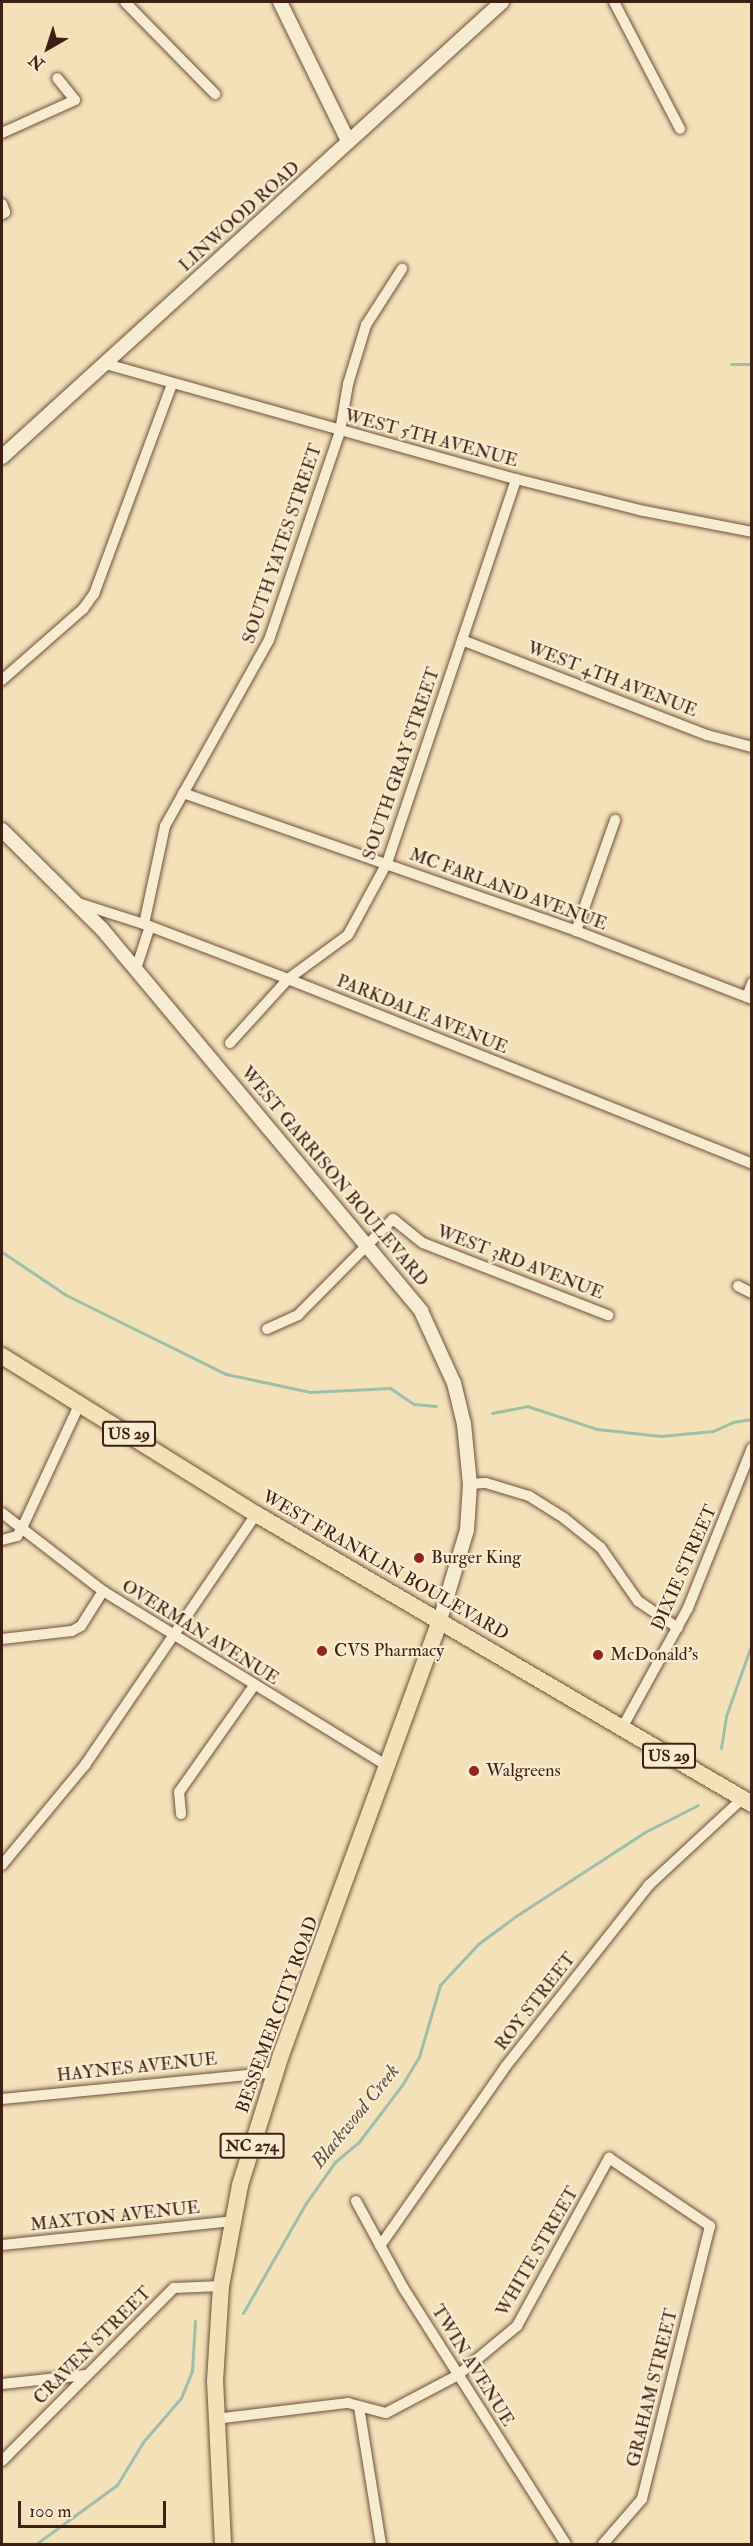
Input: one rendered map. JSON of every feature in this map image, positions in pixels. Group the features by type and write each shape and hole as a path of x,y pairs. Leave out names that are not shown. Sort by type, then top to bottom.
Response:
{"main road":[{"path":"280,2 348,141"},
{"name":"LINWOOD ROAD","path":"2,457 502,2"},
{"name":"WEST GARRISON BOULEVARD","path":"2,830 78,903 136,969 421,1311 440,1348 464,1424 470,1484 467,1530 440,1620"},
{"name":"WEST FRANKLIN BOULEVARD","path":"2,1356 256,1514 747,1802"},
{"name":"BESSEMER CITY ROAD","path":"223,2544 215,2419 221,2286 240,2185 276,2072 389,1767 440,1620"}],"street":[{"path":"125,2 214,94"},
{"path":"614,2 680,129"},
{"path":"2,133 75,100 57,78"},
{"path":"2,204 5,212 2,214"},
{"name":"SOUTH YATES STREET","path":"136,969 147,925 160,839 183,793 270,640 340,432 348,384 366,325 402,269"},
{"name":"WEST 5TH AVENUE","path":"106,364 340,432 516,479 639,510 752,532"},
{"path":"2,680 83,609 94,594 172,384"},
{"name":"SOUTH GRAY STREET","path":"230,1043 288,979 348,935 387,863 516,479"},
{"name":"WEST 4TH AVENUE","path":"462,640 707,735 752,747"},
{"name":"MC FARLAND AVENUE","path":"183,793 576,931 749,998"},
{"path":"576,931 615,820"},
{"name":"PARKDALE AVENUE","path":"78,903 147,925 288,979 752,1164"},
{"path":"749,998 752,983"},
{"name":"WEST 3RD AVENUE","path":"267,1329 298,1315 387,1221 397,1220 423,1243 608,1315"},
{"path":"738,1286 752,1293"},
{"path":"2,1540 16,1536 22,1528 80,1403"},
{"name":"DIXIE STREET","path":"622,1728 678,1628 752,1448"},
{"path":"470,1484 507,1488 529,1496 564,1518 601,1548 638,1601 678,1628"},
{"name":"OVERMAN AVENUE","path":"2,1513 103,1591 173,1637 389,1767"},
{"path":"2,1864 85,1765 256,1514"},
{"path":"2,1639 72,1631 81,1626 103,1591"},
{"path":"181,1814 178,1792 253,1687"},
{"name":"ROY STREET","path":"380,2246 506,2066 649,1885 747,1802"},
{"name":"HAYNES AVENUE","path":"2,2099 276,2072"},
{"name":"WHITE STREET","path":"215,2419 348,2403 386,2413 398,2409 458,2375 517,2326 609,2158 710,2226"},
{"name":"TWIN AVENUE","path":"356,2201 380,2246 458,2375 566,2544"},
{"name":"MAXTON AVENUE","path":"2,2245 233,2221"},
{"name":"GRAHAM STREET","path":"603,2544 642,2499 710,2226"},
{"name":"CRAVEN STREET","path":"2,2460 174,2289 221,2286"},
{"path":"2,2384 86,2375"},
{"path":"359,2407 381,2544"}],"waterway":[{"path":"731,364 752,364"},
{"path":"2,1252 66,1295 226,1374 310,1392 390,1388 414,1404 436,1406"},
{"path":"492,1413 527,1406 597,1429 661,1436 713,1431 733,1422 752,1419"},
{"name":"Blackwood Creek","path":"721,1748 726,1716 752,1643"},
{"name":"Blackwood Creek","path":"243,2313 306,2203 335,2162 358,2143 402,2085 419,2057 440,1985 478,1944 516,1916 645,1832 698,1805"},
{"name":"Blackwood Creek","path":"36,2544 117,2485 143,2442 181,2398 192,2371 195,2321"}],"place":[{"name":"Burger King","path":"419,1558"},
{"name":"CVS Pharmacy","path":"322,1651"},
{"name":"McDonald's","path":"598,1655"},
{"name":"Walgreens","path":"474,1771"}]}
